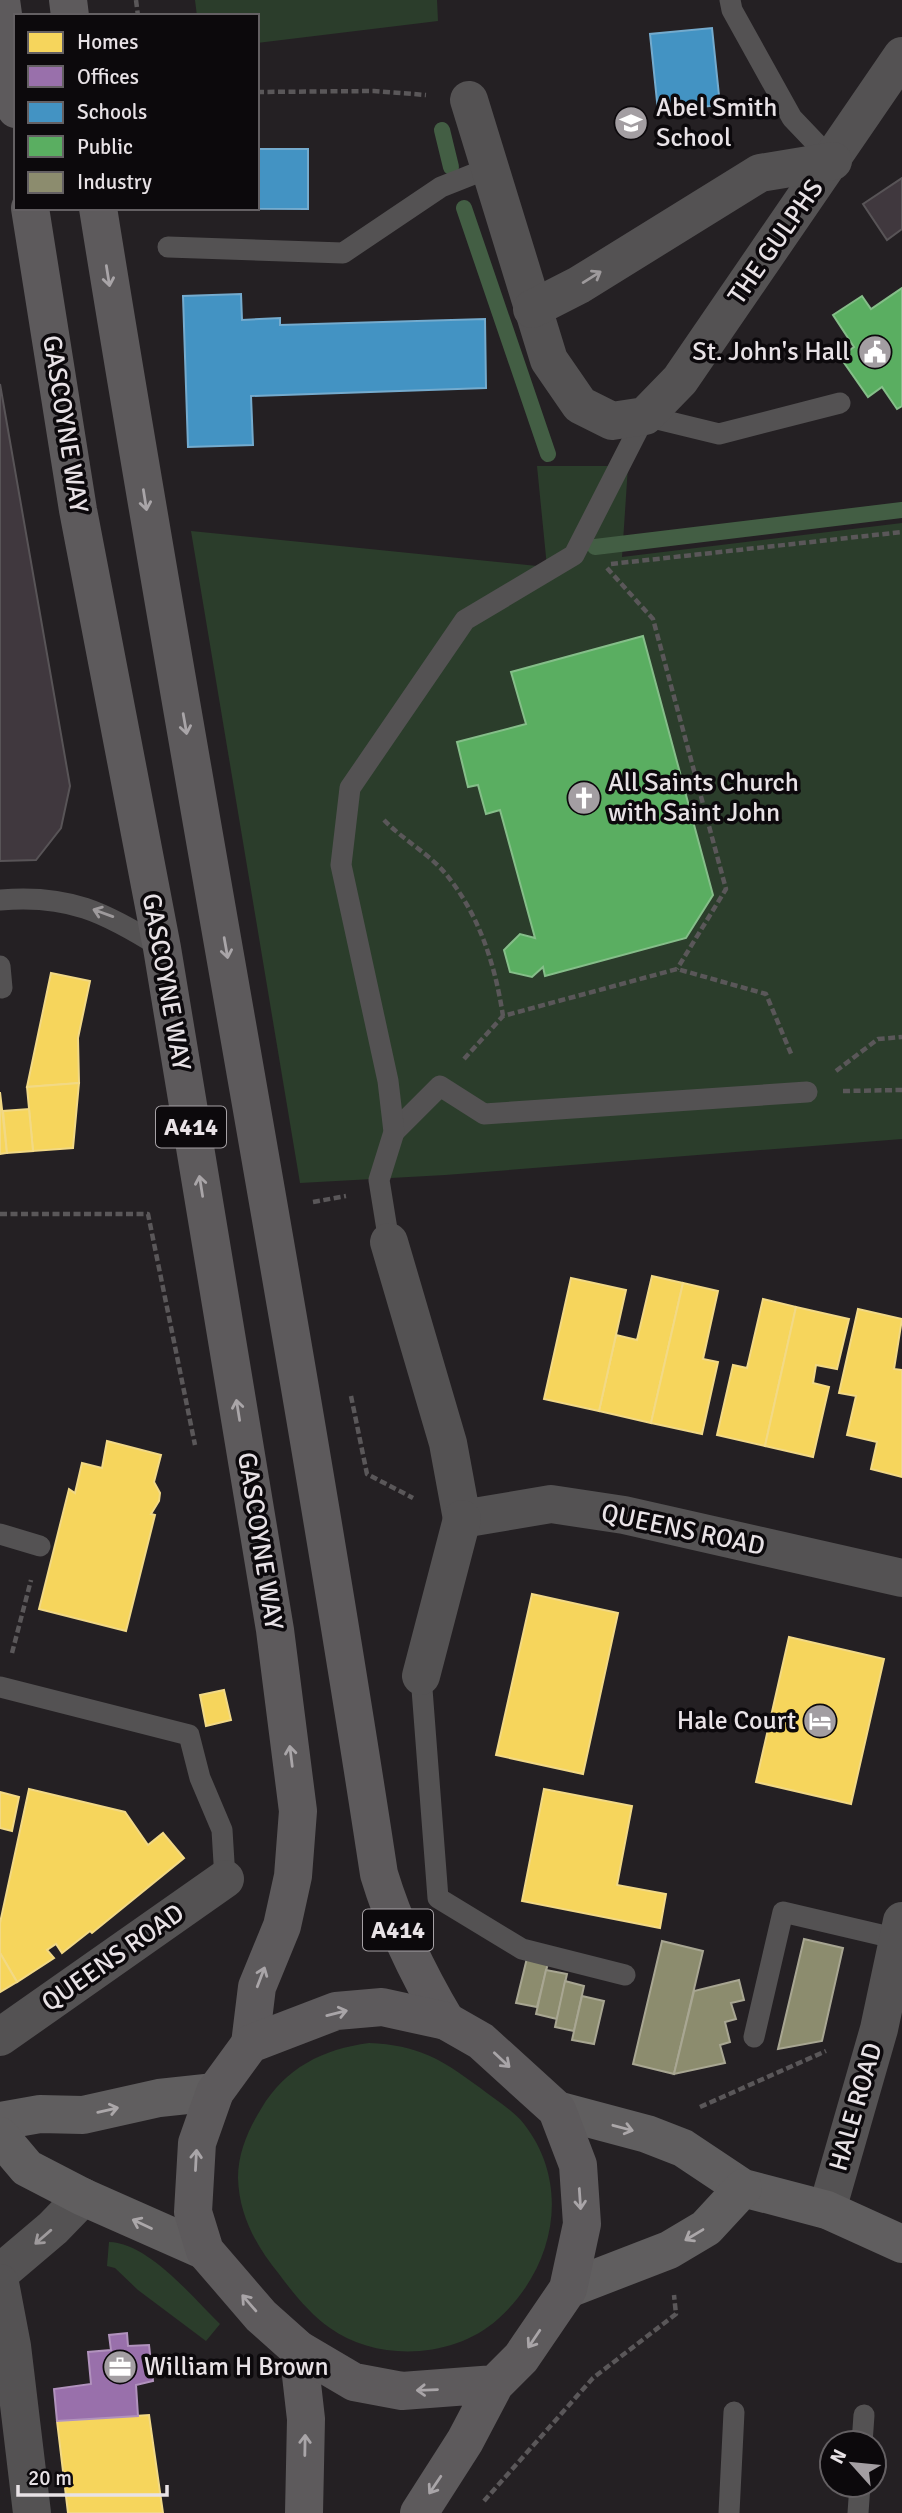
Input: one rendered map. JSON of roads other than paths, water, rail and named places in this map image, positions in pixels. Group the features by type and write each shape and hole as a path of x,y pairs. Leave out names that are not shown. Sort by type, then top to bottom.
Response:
{"highway":[{"path":"1,0 14,94"},
{"name":"GASCOYNE WAY","path":"30,210 78,510 162,947 275,1630 298,1811 293,1876 282,1926 257,1987 250,2044"},
{"name":"A414","path":"98,210 147,516 220,918 379,1874 391,1915 415,1969 446,2021"},
{"path":"419,2513 465,2441 495,2384 521,2358 568,2289 582,2224 578,2165 557,2110 481,2041 446,2021 382,2007 337,2011 250,2044 215,2092 197,2143 193,2212 205,2251 261,2316 298,2349 354,2382 402,2391 495,2384"},
{"path":"298,2349 306,2419 304,2513"}],"main road":[{"path":"0,2121 40,2115 83,2115 159,2098 215,2092"},
{"path":"557,2110 647,2134 683,2148 743,2188 827,2210 902,2244"},
{"path":"0,2136 27,2168 83,2197 205,2251"},
{"path":"568,2289 669,2250 706,2228 743,2188"}],"street":[{"path":"832,161 902,56"},
{"path":"469,100 550,360 580,405 612,421 645,416"},
{"name":"THE GULPHS","path":"532,309 579,285 760,173 832,161"},
{"name":"THE GULPHS","path":"645,416 680,380 832,161"},
{"path":"389,1242 448,1443 462,1519 421,1676"},
{"name":"QUEENS ROAD","path":"462,1519 551,1504 624,1515 902,1578"},
{"name":"QUEENS ROAD","path":"0,2037 225,1879"},
{"name":"HALE ROAD","path":"827,2210 878,2029 900,1930"},
{"path":"0,2273 53,2228 83,2197"},
{"path":"0,2283 12,2346 8,2396 32,2513"}],"lane":[{"path":"730,0 732,10 750,45 792,118 832,161"},
{"path":"168,247 344,253 441,187 489,168"},
{"path":"389,1242 379,1180 394,1132 388,1081 341,865 350,788 465,620 574,555 645,416 719,434 840,403"},
{"path":"0,900 46,898 73,902 114,918 162,947"},
{"path":"0,966 2,988"},
{"path":"394,1132 440,1086 484,1115 807,1092"},
{"path":"0,1534 40,1546"},
{"path":"421,1676 438,1898 522,1949 625,1975"},
{"path":"2,1688 189,1735 201,1778 222,1830 225,1879"},
{"path":"754,2037 783,1912 900,1930"},
{"path":"729,2513 734,2412"},
{"path":"863,2429 864,2414"}],"waterway":[{"path":"442,130 451,167"},
{"path":"464,208 548,454"},
{"path":"595,547 902,510"}],"place":[{"name":"Abel Smith School","path":"631,123"},
{"name":"St. John's Hall","path":"875,352"},
{"name":"All Saints Church with Saint John","path":"584,798"},
{"name":"Hale Court","path":"820,1721"},
{"name":"William H Brown","path":"120,2367"}]}
